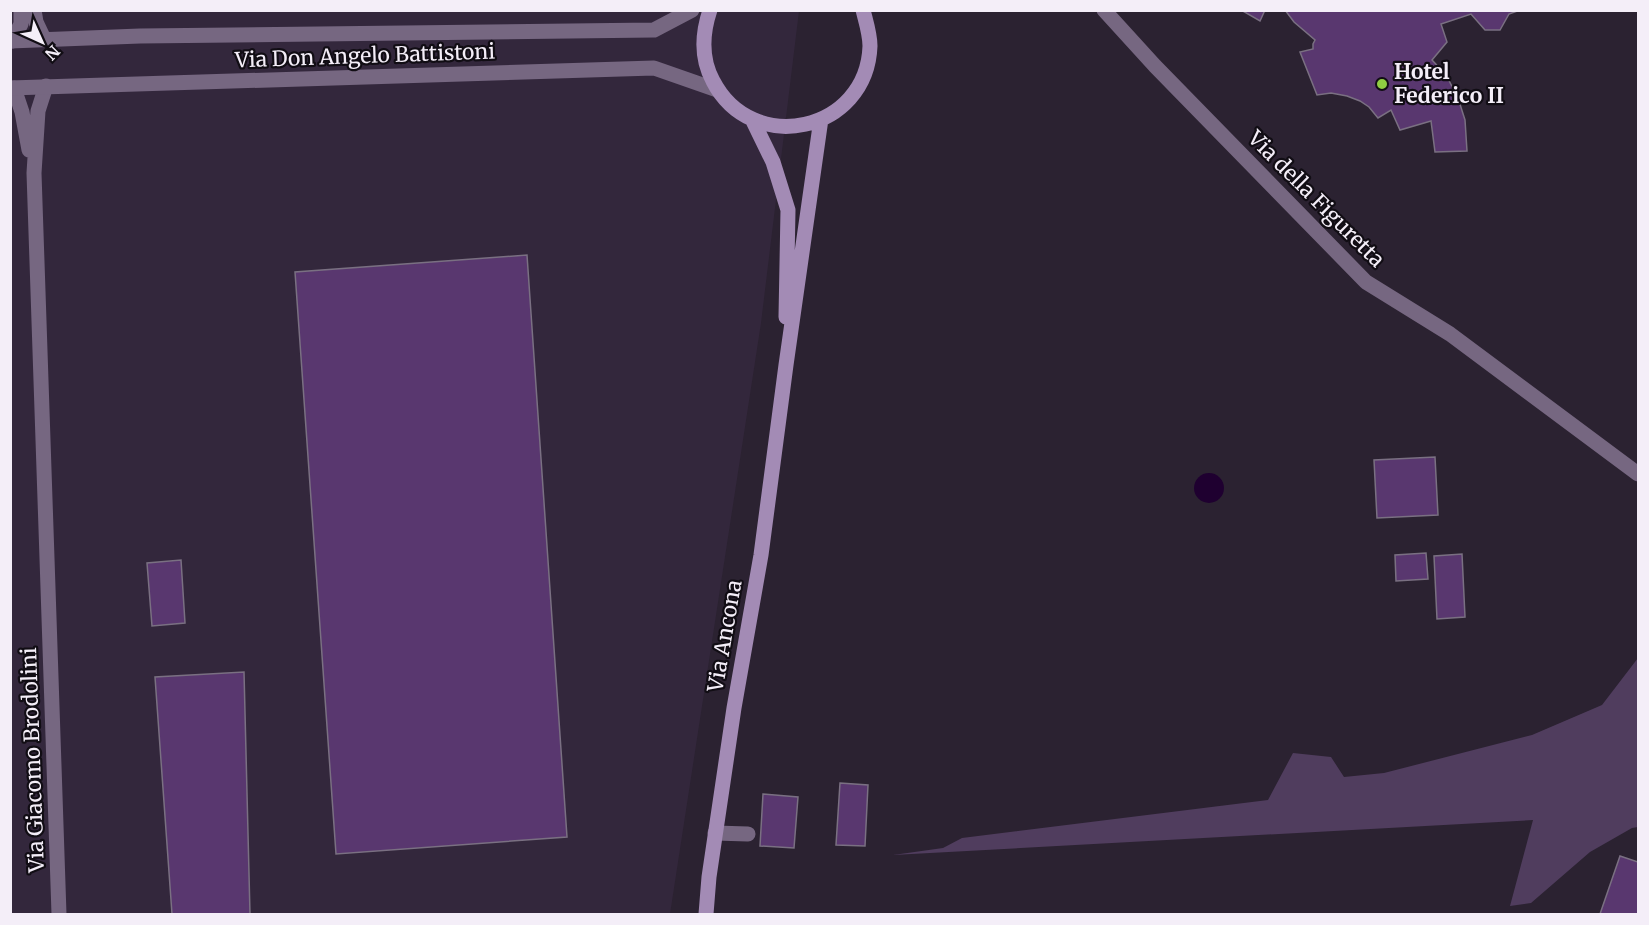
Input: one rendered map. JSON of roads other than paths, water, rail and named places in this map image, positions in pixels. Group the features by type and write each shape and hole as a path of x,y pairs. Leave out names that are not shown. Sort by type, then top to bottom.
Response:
{"main road":[{"name":"Via Ancona","path":"711,10 705,27 703,44 705,60 717,90 738,112 768,125 787,127 804,125 837,110 850,98 860,83 867,65 870,46 868,28 862,10"},
{"name":"Via Ancona","path":"752,119 773,162 788,210 785,284 786,365"},
{"name":"Via Ancona","path":"706,915 734,708 761,555 821,119"}],"street":[{"path":"11,41 21,24 21,10"},
{"path":"34,10 36,22 44,39"},
{"name":"Via Don Angelo Battistoni","path":"11,41 140,36 654,30 692,10"},
{"name":"Via della Figuretta","path":"1104,10 1155,66 1366,282 1450,334 1638,474"},
{"name":"Via Don Angelo Battistoni","path":"12,88 654,68 717,90"},
{"name":"Via Giacomo Brodolini","path":"46,86 38,111 34,173 59,915"},
{"name":"Via Giacomo Brodolini","path":"12,88 22,111 34,173"},
{"path":"716,833 748,834"}],"place":[{"name":"Hotel Federico II","path":"1382,84"}]}
